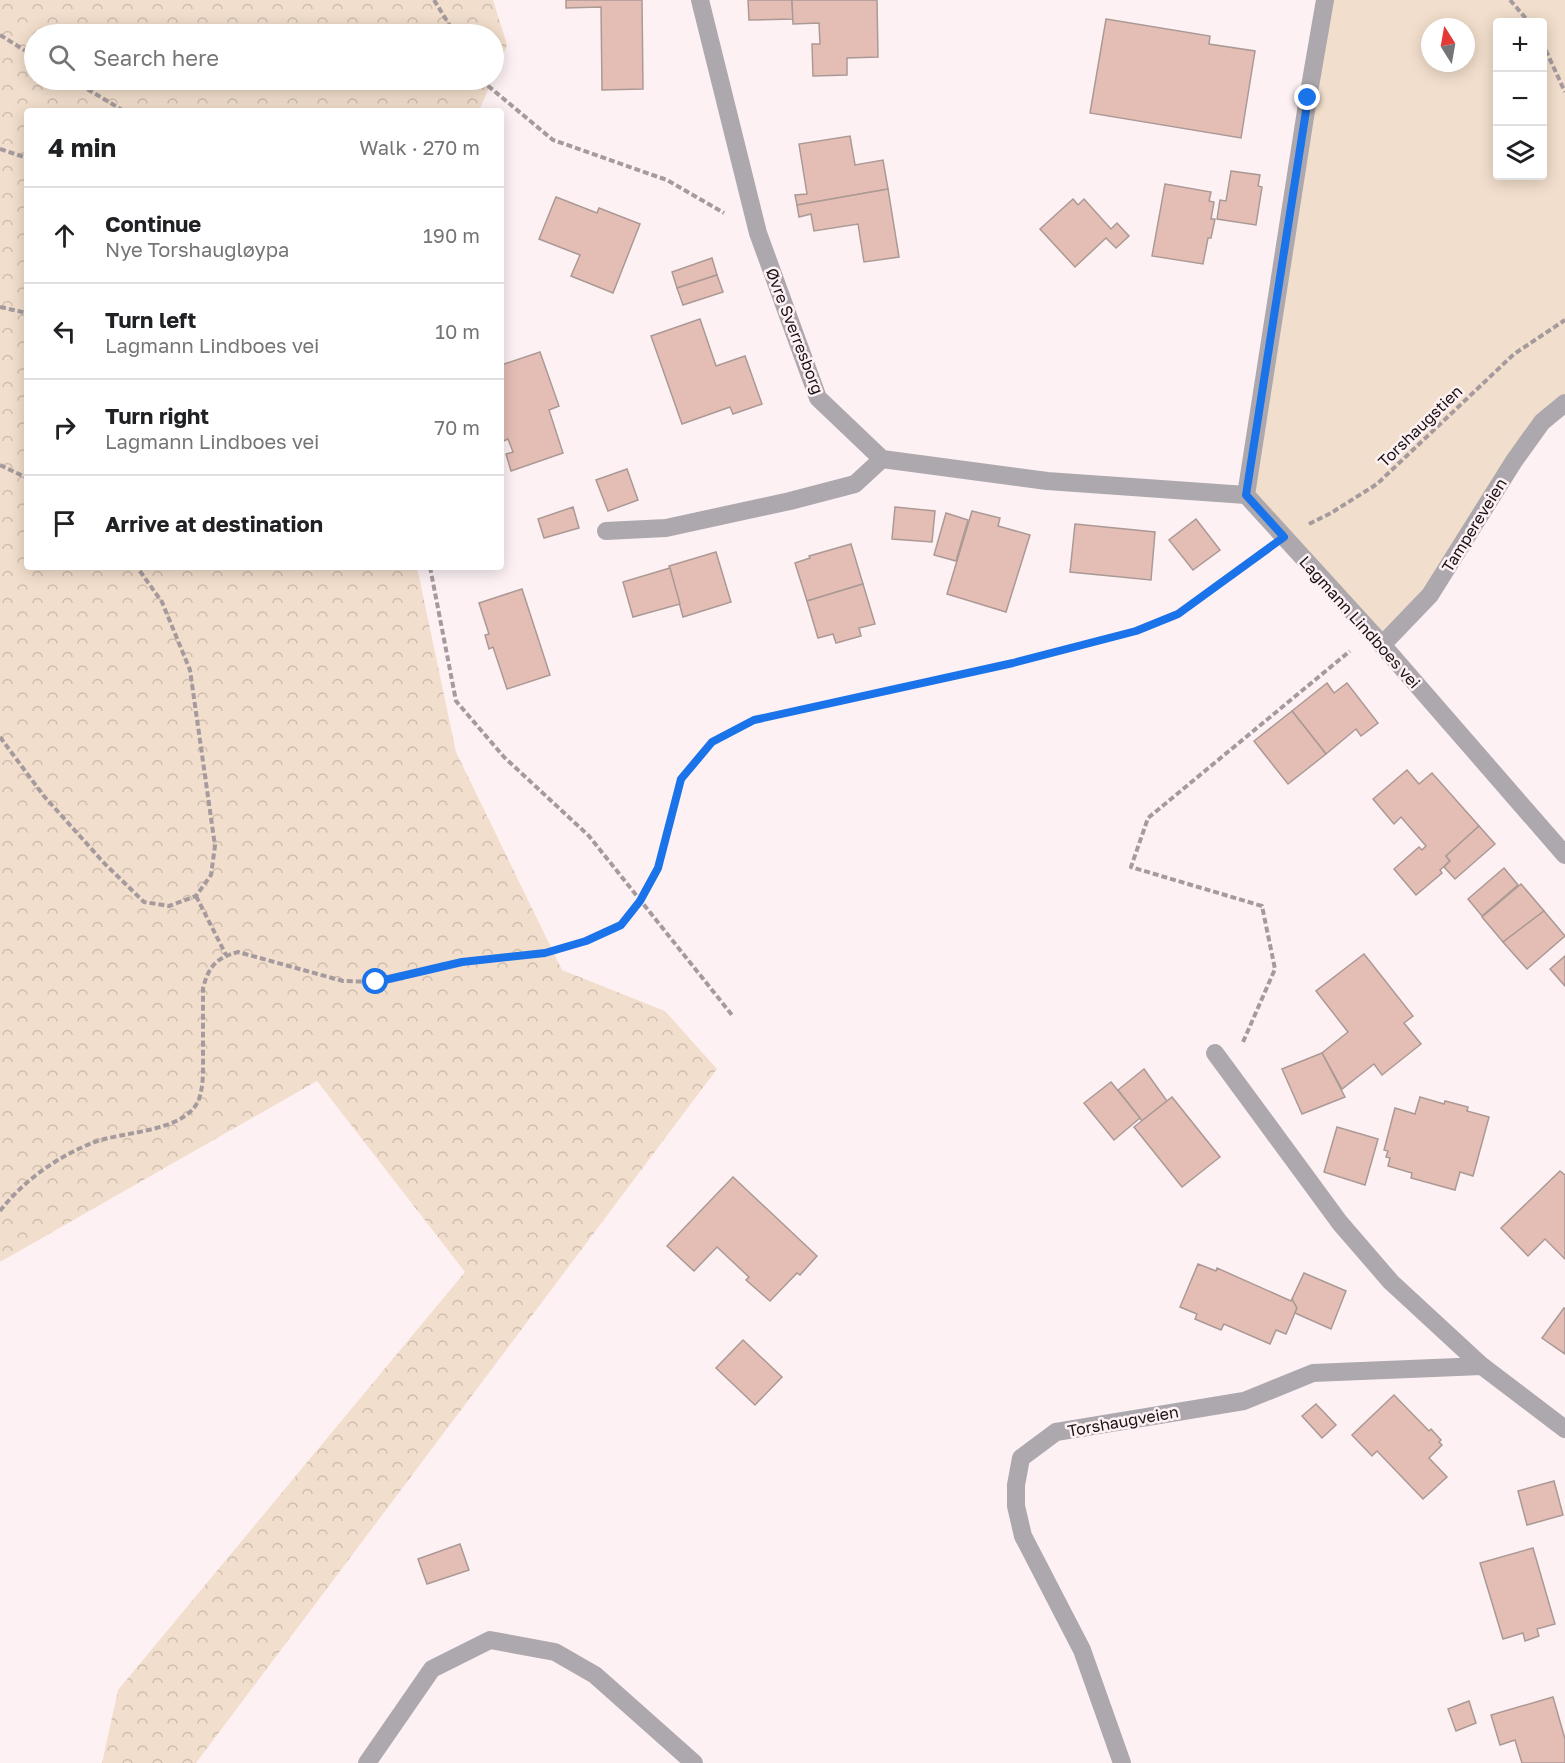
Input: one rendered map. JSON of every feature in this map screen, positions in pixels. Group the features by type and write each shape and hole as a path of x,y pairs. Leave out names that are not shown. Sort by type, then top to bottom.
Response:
{"street":[{"name":"Øvre Sverresborg","path":"700,0 758,234 818,398 882,459"},
{"path":"606,531 666,528 844,487 855,484 882,459 1047,482 1246,495 1325,0"},
{"name":"Tampereveien","path":"1376,639 1431,595 1514,461 1542,422 1565,404"},
{"name":"Lagmann Lindboes vei","path":"1246,495 1565,855"},
{"path":"1215,1053 1340,1223 1391,1282 1482,1366 1565,1429"},
{"name":"Torshaugveien","path":"1122,1763 1082,1650 1023,1536 1016,1506 1016,1485 1021,1458 1056,1432 1244,1401 1313,1373 1482,1366"},
{"path":"367,1763 432,1669 490,1640 555,1653 595,1675 694,1763"}],"path":[{"path":"434,0 448,24"},
{"path":"1510,0 1525,18"},
{"path":"0,35 24,50"},
{"path":"1547,53 1565,92"},
{"path":"89,90 119,108"},
{"path":"494,90 553,140 666,180 758,234"},
{"path":"0,149 24,157"},
{"path":"0,307 24,313"},
{"name":"Torshaugstien","path":"226,956 238,952 343,981 376,982 462,962 545,953 586,941 621,925 640,901 658,868 681,779 712,742 754,720 1013,663 1136,631 1178,614 1284,537 1331,513 1377,484 1514,354 1565,320"},
{"path":"0,465 24,477"},
{"path":"0,737 43,795 105,864 144,902 169,906 196,896 210,875 215,846 190,670 162,602 140,570"},
{"path":"430,570 456,701 504,758 589,836 732,1015"},
{"path":"1238,1087 1243,1039 1275,969 1262,906 1131,867 1148,818 1326,673 1376,639"},
{"path":"0,1211 12,1196 47,1167 93,1142 160,1127 188,1114 199,1101 202,1084 202,988 215,962 226,956 196,896"}],"green space":[{"path":"0,0 493,0 500,24 24,24 24,90 488,90 480,108 24,108 24,570 418,570 456,752 562,970 665,1011 717,1069 196,1763 102,1763 118,1690 465,1272 317,1081 0,1262"},
{"path":"1325,0 1565,0 1565,403 1430,595 1382,645 1246,495"},
{"path":"504,35 507,45 504,52"}],"building":[{"path":"566,0 642,0 643,89 602,90 601,7 566,8"},
{"path":"748,0 792,0 793,19 749,20"},
{"path":"792,0 877,0 878,57 847,58 847,75 813,76 812,44 820,44 819,23 793,24"},
{"path":"1106,19 1210,36 1209,44 1255,51 1241,138 1090,113"},
{"path":"850,136 855,165 883,160 888,189 797,205 795,195 807,194 799,144"},
{"path":"1231,171 1260,175 1258,186 1262,187 1256,225 1217,219 1220,200 1226,201"},
{"path":"1165,184 1211,192 1209,201 1214,202 1211,219 1215,219 1211,238 1208,238 1203,264 1152,256"},
{"path":"888,189 899,257 864,262 858,224 814,231 811,214 799,217 797,205"},
{"path":"556,197 597,213 599,208 640,224 613,293 571,276 580,255 539,239"},
{"path":"1073,199 1078,205 1084,199 1111,229 1117,223 1129,236 1116,248 1106,238 1075,267 1040,229"},
{"path":"712,258 717,275 677,288 672,272"},
{"path":"717,275 723,292 683,305 677,288"},
{"path":"700,319 716,366 745,356 762,404 733,414 730,407 682,424 651,336"},
{"path":"540,352 559,406 549,410 563,453 511,471 506,454 513,452 508,439 504,441 504,364"},
{"path":"627,469 638,500 608,511 596,480"},
{"path":"573,507 579,528 544,538 538,519"},
{"path":"895,507 935,511 932,542 892,539"},
{"path":"972,511 1000,518 998,526 1030,535 1006,612 947,594"},
{"path":"946,513 968,520 956,561 934,555"},
{"path":"1196,519 1220,550 1193,570 1169,540"},
{"path":"1075,524 1155,532 1151,580 1070,572"},
{"path":"851,544 863,584 807,601 795,563 810,558 809,556"},
{"path":"716,552 731,602 683,617 669,566"},
{"path":"670,568 680,604 633,617 623,582"},
{"path":"863,584 875,624 859,628 861,636 836,643 833,634 818,638 807,601"},
{"path":"522,589 550,675 507,689 493,647 489,649 485,635 489,634 479,603"},
{"path":"1327,683 1334,693 1347,683 1378,723 1361,736 1356,729 1326,754 1292,711"},
{"path":"1292,711 1326,754 1288,784 1254,741"},
{"path":"1407,770 1419,784 1432,773 1479,826 1446,856 1450,861 1440,870 1442,873 1416,895 1394,869 1419,847 1422,850 1426,846 1401,817 1394,824 1373,799"},
{"path":"1479,826 1495,844 1455,879 1444,867 1450,861 1446,856"},
{"path":"1504,868 1518,885 1482,916 1468,899"},
{"path":"1521,884 1544,911 1503,942 1482,917"},
{"path":"1544,911 1565,936 1527,969 1503,942"},
{"path":"1364,954 1413,1016 1404,1023 1421,1044 1382,1075 1374,1064 1342,1089 1322,1053 1348,1032 1316,991"},
{"path":"1565,956 1565,986 1550,969"},
{"path":"1322,1053 1345,1097 1302,1114 1282,1069"},
{"path":"1144,1069 1167,1101 1142,1121 1118,1090"},
{"path":"1111,1082 1140,1118 1114,1140 1084,1103"},
{"path":"1172,1097 1220,1157 1182,1187 1134,1127"},
{"path":"1420,1097 1444,1104 1445,1101 1468,1107 1467,1111 1489,1117 1473,1176 1460,1172 1455,1190 1411,1178 1412,1173 1388,1166 1390,1158 1386,1157 1388,1151 1384,1150 1395,1108 1415,1114"},
{"path":"1337,1127 1378,1139 1365,1185 1324,1172"},
{"path":"1560,1171 1565,1175 1565,1259 1545,1239 1528,1256 1501,1228"},
{"path":"733,1177 817,1256 800,1275 797,1273 770,1301 746,1280 749,1277 717,1247 694,1271 667,1246"},
{"path":"1198,1264 1216,1271 1217,1268 1291,1301 1292,1299 1297,1308 1286,1334 1276,1330 1270,1344 1224,1324 1221,1330 1195,1319 1197,1314 1180,1307"},
{"path":"1304,1273 1346,1291 1331,1329 1295,1313 1297,1308 1292,1299"},
{"path":"1565,1309 1565,1354 1542,1338"},
{"path":"743,1340 782,1377 755,1405 716,1368"},
{"path":"1394,1395 1441,1440 1439,1442 1442,1445 1429,1458 1447,1477 1423,1499 1377,1451 1372,1456 1352,1435"},
{"path":"1316,1404 1336,1425 1322,1438 1302,1416"},
{"path":"1554,1481 1563,1515 1527,1525 1518,1491"},
{"path":"460,1544 469,1570 427,1584 418,1559"},
{"path":"1533,1548 1555,1624 1537,1629 1539,1636 1525,1641 1523,1633 1503,1639 1480,1563"},
{"path":"1553,1697 1565,1739 1565,1763 1522,1763 1515,1740 1500,1745 1491,1715"},
{"path":"1469,1701 1476,1723 1456,1731 1448,1709"}],"route":[{"path":"376,982 462,962 545,953 586,941 621,925 640,901 658,868 681,779 712,742 754,720 1013,663 1136,631 1178,614 1284,537 1246,495 1308,98"}]}
